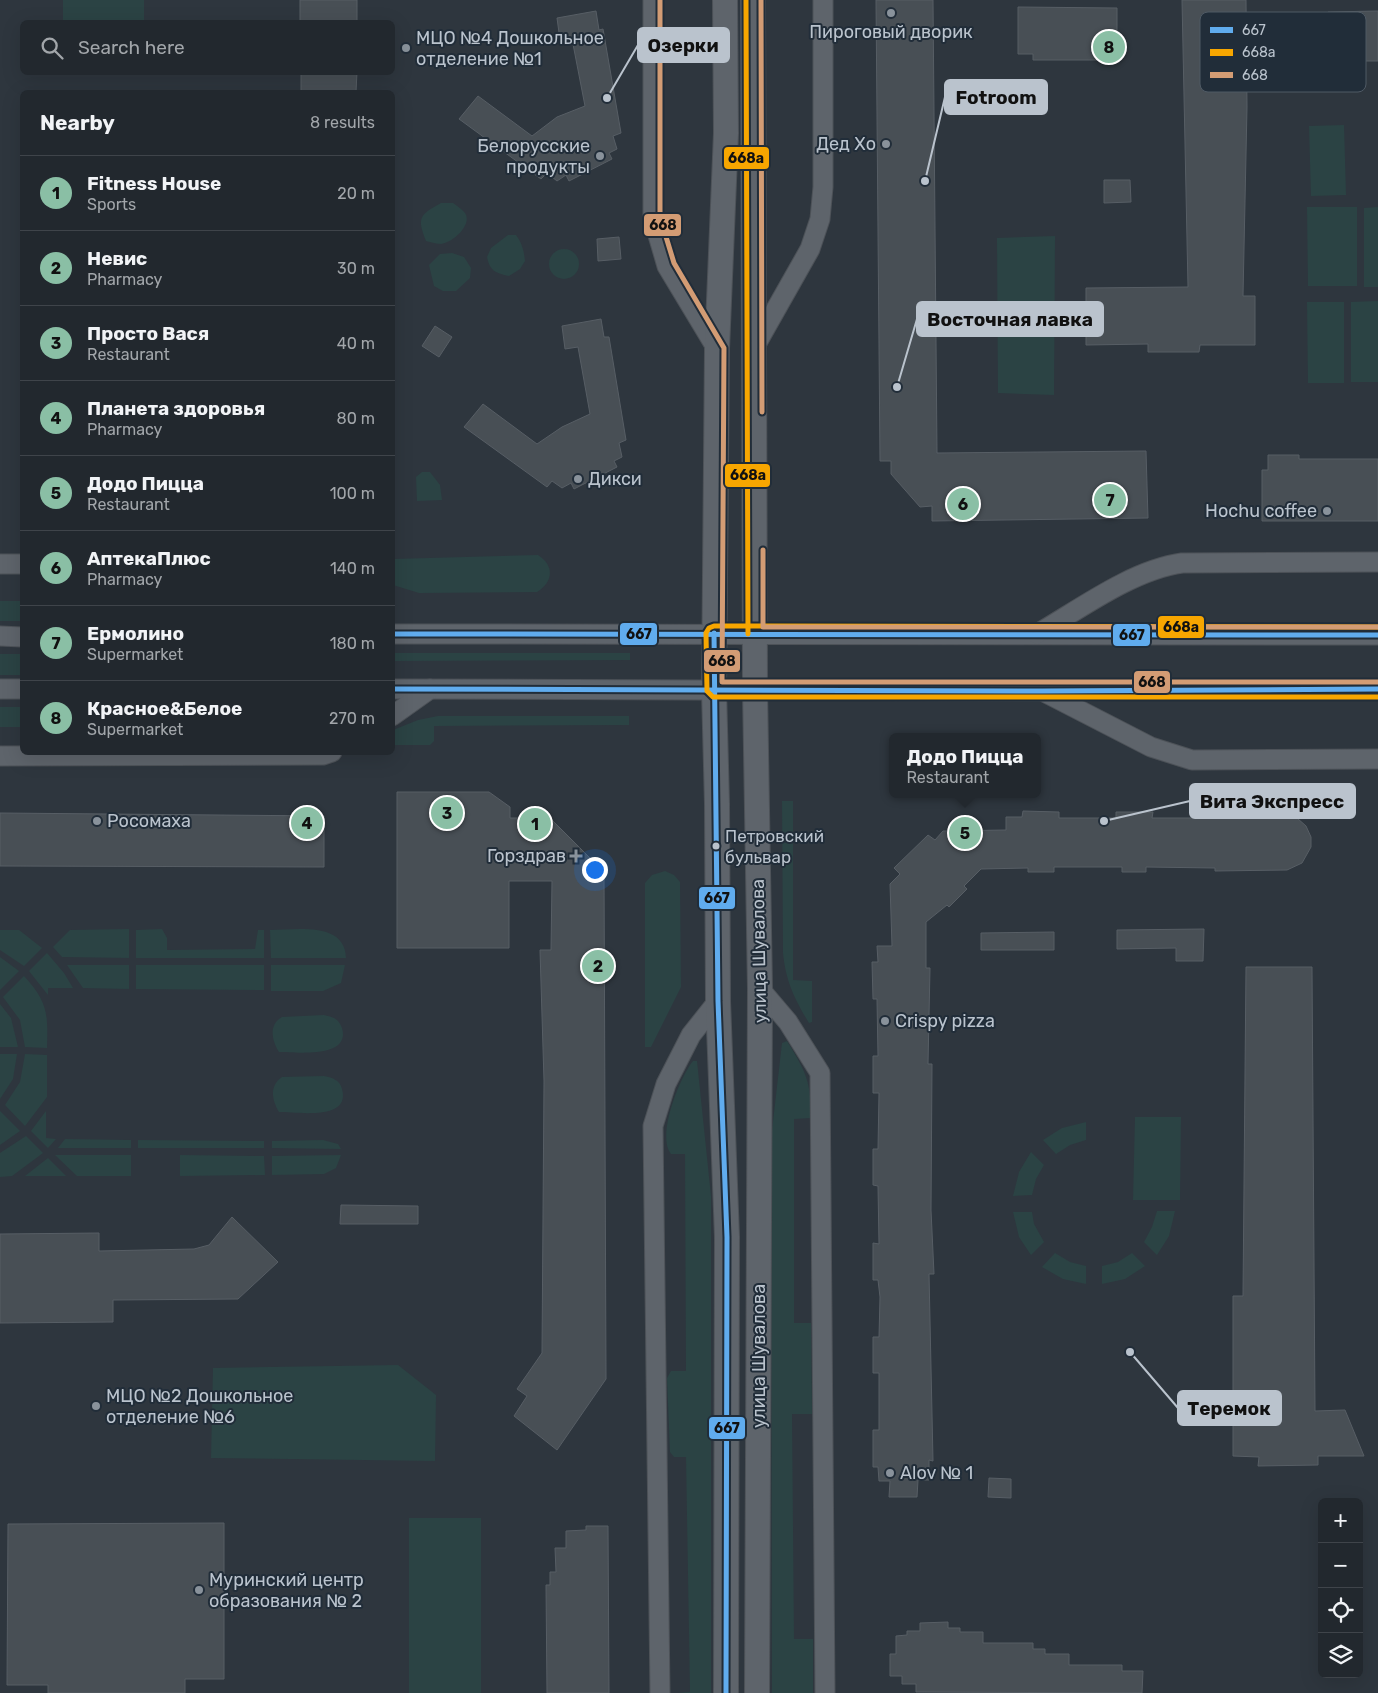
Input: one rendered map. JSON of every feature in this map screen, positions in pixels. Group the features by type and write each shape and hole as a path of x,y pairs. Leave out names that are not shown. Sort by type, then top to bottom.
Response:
{"street":[{"path":"653,0 653,218 667,266 717,349"},
{"name":"улица Шувалова","path":"725,0 726,133 717,349 714,690 717,804 718,1001 727,1237 726,1693"},
{"name":"улица Шувалова","path":"753,0 755,690 760,989 757,1693"},
{"path":"754,348 810,249 820,219 823,187 823,0"},
{"path":"1036,635 1114,588 1166,565 1182,563 1378,562"},
{"path":"0,564 20,564"},
{"path":"396,631 755,634 1378,635"},
{"path":"0,636 20,637"},
{"path":"395,689 1042,692 1378,689"},
{"path":"0,690 20,690"},
{"path":"395,714 430,690"},
{"path":"1042,692 1152,747 1192,760 1378,759"},
{"path":"0,756 323,755"},
{"path":"760,989 788,1022 820,1073 825,1693"},
{"path":"660,1693 653,1126 666,1084 691,1035 718,1001"}],"green space":[{"path":"63,0 144,0 144,20 63,20"},
{"path":"1344,125 1346,195 1311,196 1309,126"},
{"path":"441,203 453,203 465,213 467,218 464,228 456,237 441,244 426,241 421,222 424,214"},
{"path":"1307,207 1357,207 1357,286 1308,286"},
{"path":"1378,207 1378,287 1364,287 1364,208"},
{"path":"508,235 516,235 518,238 525,261 520,269 509,276 494,271 487,257 491,248"},
{"path":"1055,236 1054,395 998,393 997,238"},
{"path":"564,249 575,253 579,264 575,275 564,279 553,275 549,264 553,253"},
{"path":"452,253 464,257 471,268 470,278 456,291 443,291 434,286 429,265 440,254"},
{"path":"1378,301 1378,382 1351,382 1351,302"},
{"path":"1307,302 1344,302 1344,383 1308,383"},
{"path":"422,472 430,472 440,485 442,500 417,501 416,477"},
{"path":"538,555 547,564 550,574 546,584 537,592 419,593 395,586 395,559"},
{"path":"0,601 20,601 20,621 0,621"},
{"path":"395,653 630,653 630,660 395,661"},
{"path":"0,654 20,654 20,675 0,675"},
{"path":"0,707 20,707 20,727 0,727"},
{"path":"438,716 629,716 629,725 434,726 434,741 430,745 395,745 395,729 418,720"},
{"path":"782,801 793,801 793,980 812,981 812,1022 809,1023 791,989 783,953"},
{"path":"665,871 674,875 680,882 681,987 651,1047 645,1047 645,883 652,875"},
{"path":"129,929 129,958 62,957 53,947 70,930"},
{"path":"162,929 167,938 167,950 255,949 258,930 264,930 264,958 136,958 136,930"},
{"path":"305,929 328,933 337,938 344,946 346,958 271,958 270,930"},
{"path":"0,930 19,930 42,948 24,966 0,950"},
{"path":"47,953 64,973 73,988 48,988 48,995 29,971"},
{"path":"0,957 19,971 0,990"},
{"path":"67,965 129,965 129,989 83,988"},
{"path":"136,965 264,965 264,990 136,989"},
{"path":"271,965 345,965 341,983 323,991 271,991"},
{"path":"24,976 38,993 45,1009 47,1048 25,1047 20,1020 3,997"},
{"path":"0,1004 11,1018 18,1047 0,1047"},
{"path":"324,1015 335,1019 341,1025 343,1038 338,1045 320,1052 279,1052 273,1038 273,1029 278,1020 282,1017"},
{"path":"787,1041 806,1077 811,1105 811,1118 794,1119 794,1323 811,1323 812,1414 792,1414 794,1639 813,1639 813,1693 772,1693 771,1139 782,1043"},
{"path":"0,1054 17,1054 13,1079 0,1099"},
{"path":"25,1054 47,1055 47,1097 25,1126 5,1105 20,1082"},
{"path":"693,1061 697,1061 711,1196 711,1693 678,1693 690,1692 686,1457 674,1457 670,1452 667,1378 671,1371 686,1371 685,1154 671,1154 667,1145 666,1134 671,1107 676,1093"},
{"path":"324,1076 340,1083 343,1099 338,1106 321,1112 279,1112 273,1098 273,1089 282,1077"},
{"path":"0,1111 20,1131 0,1145"},
{"path":"46,1111 46,1138 56,1139 48,1148 31,1131"},
{"path":"1135,1117 1181,1117 1180,1200 1133,1200"},
{"path":"1086,1122 1086,1140 1070,1145 1056,1154 1043,1140 1062,1128"},
{"path":"26,1136 43,1153 12,1176 0,1177 0,1153"},
{"path":"65,1139 131,1140 131,1148 58,1148"},
{"path":"138,1140 264,1141 264,1148 138,1148"},
{"path":"323,1140 338,1144 341,1149 272,1148 272,1141"},
{"path":"1031,1152 1044,1165 1036,1179 1032,1195 1013,1196 1019,1172"},
{"path":"55,1155 131,1155 131,1176 77,1176"},
{"path":"180,1155 264,1156 265,1175 180,1176"},
{"path":"341,1155 336,1168 324,1174 272,1175 272,1156"},
{"path":"48,1158 66,1176 25,1176"},
{"path":"1157,1211 1175,1211 1169,1236 1157,1255 1144,1242 1152,1227"},
{"path":"1013,1212 1032,1212 1034,1224 1044,1242 1031,1255 1019,1237"},
{"path":"1055,1253 1070,1262 1086,1266 1086,1284 1063,1279 1042,1267"},
{"path":"1132,1253 1145,1266 1125,1279 1102,1284 1102,1266 1118,1262"},
{"path":"398,1365 436,1395 435,1461 211,1458 213,1368"},
{"path":"409,1518 481,1518 481,1693 409,1693"}],"building":[{"path":"300,0 357,0 357,20 300,20"},
{"path":"876,0 933,0 937,453 1146,451 1148,518 932,521 932,506 920,507 891,474 891,461 880,461"},
{"path":"1182,0 1246,0 1246,12 1200,12 1200,92 1247,92 1243,296 1255,296 1255,345 1200,345 1199,352 1148,352 1148,344 1086,345 1086,288 1188,287"},
{"path":"1018,7 1117,8 1117,54 1103,53 1103,60 1033,60 1033,54 1018,54"},
{"path":"596,11 599,30 603,29 621,133 613,136 617,149 609,153 612,159 569,181 566,175 557,181 547,173 541,179 459,119 478,96 532,136 557,117 585,106 572,39 560,40 557,18"},
{"path":"1378,11 1378,61 1366,61 1366,12 1328,12"},
{"path":"301,75 357,75 356,90 301,90"},
{"path":"1104,180 1130,180 1131,202 1104,203"},
{"path":"619,237 621,259 598,261 597,239"},
{"path":"601,319 604,337 609,337 626,440 619,443 622,457 614,461 617,467 574,489 571,483 562,488 552,481 547,487 464,427 483,404 537,444 562,427 590,414 578,347 565,349 562,326"},
{"path":"435,326 452,337 439,357 422,346"},
{"path":"1268,455 1299,455 1299,459 1378,459 1378,521 1262,521 1262,470 1268,470"},
{"path":"397,792 489,792 510,807 510,818 550,818 604,872 606,1379 557,1450 514,1416 527,1396 517,1389 542,1353 544,1081 540,950 551,950 552,881 509,881 509,948 397,948"},
{"path":"1023,811 1059,812 1059,818 1116,818 1116,812 1153,812 1152,818 1209,818 1209,812 1282,811 1297,818 1306,826 1311,837 1311,847 1302,863 1287,870 1215,871 1215,868 1146,867 1146,872 1122,872 1122,867 1054,867 1054,872 1028,872 1028,868 981,869 964,886 967,889 949,907 947,905 926,922 926,968 930,968 928,1064 932,1064 931,1210 934,1274 929,1274 933,1461 929,1460 929,1480 918,1480 917,1497 889,1497 890,1481 879,1481 878,1467 873,1467 873,1430 879,1430 879,1373 873,1373 873,1337 879,1337 880,1297 878,1280 873,1280 873,1243 879,1244 878,1186 873,1185 873,1149 878,1149 879,1093 873,1093 873,1056 878,1056 877,999 873,999 872,962 878,962 877,946 892,946 890,884 900,874 894,868 928,835 935,840 943,831 1006,830 1006,817 1022,817"},
{"path":"0,813 324,816 324,867 0,866"},
{"path":"1204,929 1203,961 1176,961 1176,948 1117,949 1117,930"},
{"path":"1054,932 1054,950 981,950 981,933"},
{"path":"1246,967 1312,967 1315,1411 1345,1410 1364,1456 1318,1456 1318,1465 1258,1466 1259,1457 1233,1456 1233,1296 1243,1296"},
{"path":"341,1205 418,1206 418,1224 340,1224"},
{"path":"232,1217 278,1262 238,1299 113,1300 113,1322 0,1323 0,1234 99,1233 99,1251 194,1249 209,1245"},
{"path":"989,1478 1011,1479 1011,1498 988,1497"},
{"path":"224,1523 224,1679 185,1679 185,1693 48,1693 48,1685 7,1685 8,1524"},
{"path":"586,1526 608,1526 609,1693 547,1693 546,1585 550,1585 550,1572 556,1572 555,1548 566,1548 566,1531 586,1530"},
{"path":"948,1622 948,1628 960,1628 960,1632 983,1632 983,1643 1033,1643 1033,1649 1045,1649 1045,1654 1069,1654 1069,1665 1122,1665 1122,1671 1143,1671 1142,1693 916,1692 916,1684 902,1684 902,1676 890,1676 890,1654 896,1654 896,1636 907,1635 907,1631 920,1631 920,1623"}],"transit line":[{"name":"668","path":"660,0 660,217 674,263 724,348 722,682 1378,682"},
{"name":"668а","path":"746,0 748,634"},
{"name":"668","path":"761,0 762,412"},
{"name":"668","path":"763,550 763,627 1378,627"},
{"name":"668а","path":"1378,627 714,626 709,628 706,633 707,691 713,697 1378,697"},
{"name":"667","path":"714,633 718,1001 727,1237 726,1693"},
{"name":"667","path":"395,634 1378,635"},
{"name":"667","path":"395,689 1042,691 1378,689"}],"place":[{"name":"Пироговый дворик","path":"891,13"},
{"name":"Красное&Белое","path":"1109,47"},
{"name":"МЦО №4 Дошкольное отделение №1","path":"406,48"},
{"name":"Озерки","path":"607,98"},
{"name":"Дед Хо","path":"886,144"},
{"name":"Белорусские продукты","path":"600,156"},
{"name":"Fotroom","path":"925,181"},
{"name":"Восточная лавка","path":"897,387"},
{"name":"Дикси","path":"578,479"},
{"name":"Ермолино","path":"1110,500"},
{"name":"АптекаПлюс","path":"963,504"},
{"name":"Hochu coffee","path":"1327,511"},
{"name":"Просто Вася","path":"447,813"},
{"name":"Росомаха","path":"97,821"},
{"name":"Вита Экспресс","path":"1104,821"},
{"name":"Планета здоровья","path":"307,823"},
{"name":"Fitness House","path":"535,824"},
{"name":"Додо Пицца","path":"965,833"},
{"name":"Петровский бульвар","path":"716,846"},
{"name":"Горздрав","path":"576,856"},
{"name":"Невис","path":"598,966"},
{"name":"Crispy pizza","path":"885,1021"},
{"name":"Теремок","path":"1130,1352"},
{"name":"МЦО №2 Дошкольное отделение №6","path":"96,1406"},
{"name":"Alov № 1","path":"890,1473"},
{"name":"Муринский центр образования № 2","path":"199,1590"}]}
